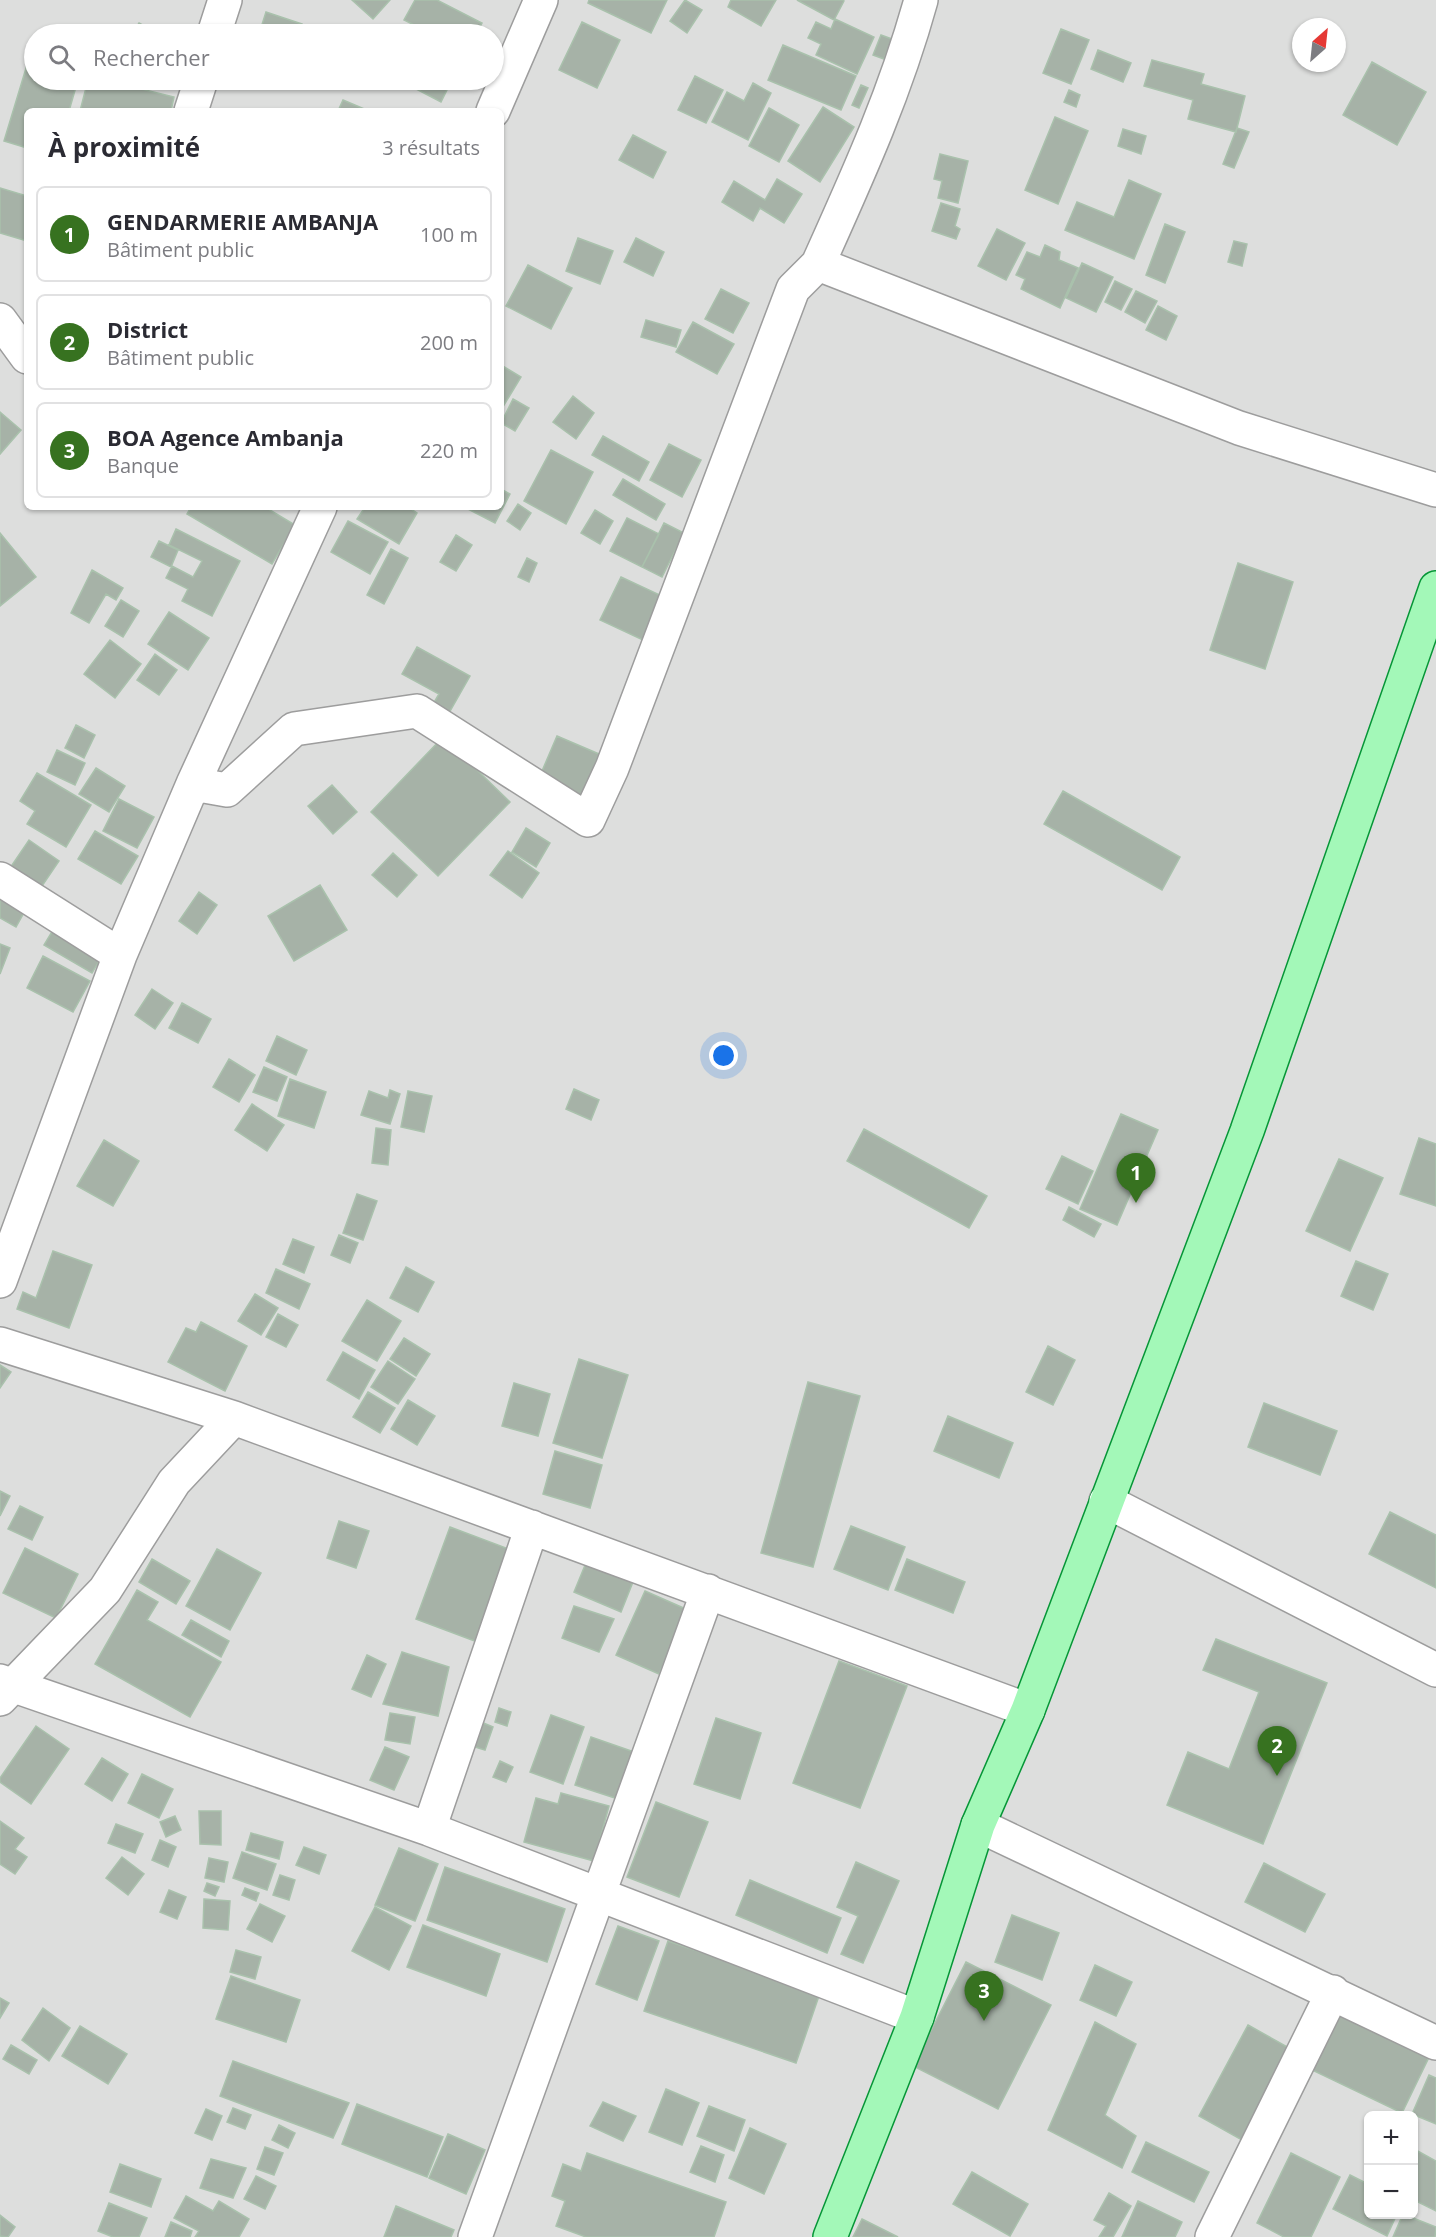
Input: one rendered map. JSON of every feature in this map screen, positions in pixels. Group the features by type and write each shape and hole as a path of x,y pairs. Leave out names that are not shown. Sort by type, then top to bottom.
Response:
{"main road":[{"path":"830,2237 917,2017 978,1825 1028,1710 1247,1131 1436,588"}],"street":[{"path":"217,24 225,0"},
{"path":"504,86 541,0"},
{"path":"193,784 226,790 294,729 417,711 588,820 612,768 793,289 818,264 875,138 904,62 921,0"},
{"path":"192,108 198,90"},
{"path":"494,108 502,90"},
{"path":"818,264 1239,428 1436,490"},
{"path":"0,320 24,353"},
{"path":"0,1281 120,955 193,784 319,510"},
{"path":"0,879 120,955"},
{"path":"0,1344 234,1418 1028,1710"},
{"path":"234,1418 174,1482 105,1590 4,1688 429,1829 917,2017"},
{"path":"1107,1501 1436,1670"},
{"path":"429,1829 532,1527"},
{"path":"475,2237 708,1591"},
{"path":"978,1825 1436,2043"},
{"path":"1212,2237 1333,1992"}],"shaded area":[{"path":"0,0 1436,0 1436,2237 0,2237"}],"building":[{"path":"352,0 390,0 373,19"},
{"path":"415,0 437,0 482,23 412,24 404,20"},
{"path":"589,0 667,0 651,33 588,3"},
{"path":"685,0 702,10 687,33 670,21"},
{"path":"731,0 776,0 761,26 728,7"},
{"path":"797,0 843,0 844,1 834,20"},
{"path":"266,12 302,24 262,24"},
{"path":"835,19 874,37 857,74 816,55 821,44 808,38 816,22 831,29"},
{"path":"582,22 620,40 597,88 559,70"},
{"path":"1061,29 1089,40 1071,84 1043,73"},
{"path":"881,35 892,39 884,59 873,55"},
{"path":"783,45 856,76 841,110 768,80"},
{"path":"1098,50 1131,63 1123,82 1091,69"},
{"path":"1152,60 1204,74 1201,84 1245,96 1236,132 1188,119 1193,100 1144,86"},
{"path":"1372,62 1426,92 1397,145 1343,115"},
{"path":"24,75 24,90 75,90 70,108 24,108 24,147 4,141"},
{"path":"695,76 723,90 706,123 678,110"},
{"path":"753,83 771,93 748,140 712,122 727,92 744,101"},
{"path":"861,85 868,88 859,108 852,105"},
{"path":"85,90 146,90 174,97 172,108 81,108"},
{"path":"418,90 447,90 441,102"},
{"path":"1069,90 1080,95 1076,107 1064,102"},
{"path":"343,100 362,108 339,108"},
{"path":"823,107 854,127 820,182 788,161"},
{"path":"769,108 799,125 779,162 749,146"},
{"path":"1055,117 1088,131 1058,204 1025,190"},
{"path":"1237,128 1249,132 1234,168 1223,164"},
{"path":"1123,129 1146,136 1141,154 1118,146"},
{"path":"633,135 666,152 653,178 619,160"},
{"path":"940,154 968,161 958,203 938,198 942,181 934,179"},
{"path":"777,179 802,194 784,223 760,208 753,221 722,202 734,181 765,200"},
{"path":"1129,180 1161,194 1134,259 1065,230 1077,202 1114,217"},
{"path":"0,188 24,195 24,240 0,233"},
{"path":"941,203 960,209 955,226 960,229 956,239 932,231"},
{"path":"1165,224 1185,232 1165,283 1146,275"},
{"path":"997,229 1025,243 1006,280 978,266"},
{"path":"578,238 613,251 600,284 566,271"},
{"path":"636,238 664,252 653,276 624,262"},
{"path":"1234,241 1247,244 1242,266 1228,262"},
{"path":"1045,245 1060,252 1059,260 1078,268 1060,308 1021,289 1025,279 1016,275 1027,252 1040,257"},
{"path":"1082,263 1113,277 1096,312 1066,298"},
{"path":"528,265 572,288 551,329 506,306"},
{"path":"1115,281 1132,289 1121,310 1105,302"},
{"path":"721,289 749,303 733,333 705,319"},
{"path":"1136,291 1157,301 1145,323 1125,312"},
{"path":"1158,306 1177,316 1166,340 1146,330"},
{"path":"646,320 681,330 676,347 641,337"},
{"path":"693,322 734,344 717,374 676,352"},
{"path":"504,367 521,377 504,405"},
{"path":"573,396 594,413 576,439 553,422"},
{"path":"513,399 529,408 515,431 504,425 504,417"},
{"path":"0,412 21,430 0,454"},
{"path":"603,436 649,462 639,481 592,455"},
{"path":"669,444 701,460 682,497 650,480"},
{"path":"551,450 593,472 566,524 524,501"},
{"path":"623,479 665,504 656,520 613,495"},
{"path":"504,491 510,494 504,506"},
{"path":"518,504 531,513 520,530 507,521"},
{"path":"189,510 270,510 295,525 272,564 187,514"},
{"path":"363,510 412,510 417,513 399,544 357,519"},
{"path":"470,510 502,510 495,523"},
{"path":"595,510 613,521 600,544 581,533"},
{"path":"627,518 659,534 642,567 610,551"},
{"path":"348,521 388,542 370,574 331,552"},
{"path":"664,523 684,533 662,577 642,567"},
{"path":"176,529 240,561 212,616 182,601 188,589 166,578 172,566 193,577 202,561 169,545"},
{"path":"0,533 36,577 0,606"},
{"path":"456,535 472,545 456,571 440,562"},
{"path":"159,541 178,550 171,567 151,557"},
{"path":"391,549 408,558 384,604 367,595"},
{"path":"527,558 537,563 529,582 518,577"},
{"path":"1238,563 1293,582 1265,669 1210,650"},
{"path":"92,570 123,588 116,600 106,594 89,623 71,613"},
{"path":"621,577 662,596 643,640 600,620"},
{"path":"121,600 139,611 123,637 105,626"},
{"path":"169,612 209,638 188,670 148,644"},
{"path":"110,640 141,664 115,698 84,674"},
{"path":"417,647 470,676 445,720 429,711 439,694 402,674"},
{"path":"155,654 177,670 159,695 137,680"},
{"path":"76,725 95,735 84,758 65,748"},
{"path":"557,736 599,754 582,796 539,778"},
{"path":"443,737 510,802 438,876 371,812"},
{"path":"57,750 85,763 75,785 47,772"},
{"path":"96,768 125,786 109,812 79,794"},
{"path":"37,773 91,805 66,847 27,824 35,811 20,801"},
{"path":"332,785 357,812 333,834 308,806"},
{"path":"1063,791 1180,857 1162,890 1044,824"},
{"path":"119,799 154,817 137,848 103,831"},
{"path":"526,828 550,843 536,867 512,852"},
{"path":"95,831 138,856 121,884 78,859"},
{"path":"29,840 59,861 40,889 10,868"},
{"path":"508,851 539,873 522,898 490,875"},
{"path":"393,853 417,875 397,897 372,875"},
{"path":"320,885 347,930 294,961 268,916"},
{"path":"199,892 217,905 197,934 179,921"},
{"path":"0,895 26,909 16,927 0,918"},
{"path":"56,925 104,953 92,973 44,945"},
{"path":"0,944 10,948 0,974"},
{"path":"43,956 90,981 73,1012 27,988"},
{"path":"152,989 173,1003 155,1029 135,1015"},
{"path":"182,1003 211,1019 198,1043 169,1028"},
{"path":"277,1036 307,1050 296,1075 266,1061"},
{"path":"229,1059 255,1075 239,1102 213,1087"},
{"path":"264,1067 287,1077 277,1101 253,1092"},
{"path":"290,1079 326,1092 314,1128 278,1116"},
{"path":"574,1089 599,1100 591,1120 566,1109"},
{"path":"390,1090 400,1094 390,1124 361,1115 369,1091 388,1098"},
{"path":"408,1091 432,1096 424,1132 401,1127"},
{"path":"252,1104 284,1125 267,1151 235,1130"},
{"path":"1121,1114 1158,1130 1117,1225 1080,1209"},
{"path":"376,1128 391,1130 388,1165 372,1163"},
{"path":"864,1129 987,1196 969,1228 847,1161"},
{"path":"1419,1138 1436,1144 1436,1206 1400,1194"},
{"path":"104,1140 139,1161 113,1206 77,1186"},
{"path":"1062,1156 1093,1171 1078,1204 1046,1189"},
{"path":"1339,1159 1383,1178 1350,1251 1306,1231"},
{"path":"357,1194 377,1201 363,1240 343,1233"},
{"path":"1069,1207 1101,1224 1094,1237 1063,1220"},
{"path":"339,1235 358,1243 350,1263 331,1255"},
{"path":"293,1239 314,1247 304,1273 283,1264"},
{"path":"53,1251 92,1265 69,1328 17,1309 23,1292 36,1298"},
{"path":"1356,1261 1388,1274 1373,1310 1341,1296"},
{"path":"406,1267 434,1282 418,1312 390,1298"},
{"path":"276,1269 310,1284 299,1309 266,1293"},
{"path":"255,1294 278,1308 261,1335 238,1321"},
{"path":"367,1300 401,1321 377,1361 342,1341"},
{"path":"278,1314 298,1325 286,1347 266,1337"},
{"path":"201,1322 247,1346 225,1391 168,1362 186,1328 196,1332"},
{"path":"404,1338 430,1354 416,1376 390,1359"},
{"path":"1048,1346 1075,1360 1053,1405 1026,1392"},
{"path":"343,1352 375,1370 359,1399 327,1380"},
{"path":"579,1359 628,1375 602,1458 553,1443"},
{"path":"388,1361 415,1379 398,1404 371,1387"},
{"path":"0,1365 11,1372 0,1388"},
{"path":"808,1382 860,1396 813,1567 761,1553"},
{"path":"514,1383 550,1394 538,1436 502,1426"},
{"path":"368,1392 395,1408 380,1433 353,1417"},
{"path":"408,1400 435,1416 417,1445 391,1429"},
{"path":"1264,1403 1337,1431 1320,1475 1248,1447"},
{"path":"948,1416 1013,1443 999,1478 934,1451"},
{"path":"555,1451 602,1465 590,1508 543,1494"},
{"path":"0,1491 10,1496 0,1516"},
{"path":"20,1506 43,1517 32,1540 8,1529"},
{"path":"1390,1512 1436,1535 1436,1588 1369,1554"},
{"path":"339,1521 369,1531 356,1568 327,1558"},
{"path":"851,1526 905,1547 888,1590 834,1569"},
{"path":"450,1527 514,1551 480,1643 416,1619"},
{"path":"25,1548 78,1574 56,1618 3,1593"},
{"path":"217,1549 261,1573 230,1630 186,1606"},
{"path":"588,1558 635,1577 621,1612 574,1592"},
{"path":"152,1559 190,1581 176,1604 139,1582"},
{"path":"907,1559 965,1582 953,1613 895,1590"},
{"path":"137,1590 158,1602 147,1620 221,1662 190,1717 95,1664"},
{"path":"645,1591 688,1610 659,1674 616,1655"},
{"path":"574,1606 614,1619 599,1652 562,1638"},
{"path":"191,1620 229,1641 221,1657 182,1635"},
{"path":"1216,1639 1327,1683 1263,1844 1167,1805 1188,1752 1229,1769 1259,1692 1203,1670"},
{"path":"402,1652 449,1667 438,1716 383,1704"},
{"path":"367,1655 386,1664 371,1697 352,1689"},
{"path":"839,1661 907,1686 860,1808 793,1783"},
{"path":"499,1708 511,1712 507,1726 495,1722"},
{"path":"390,1713 415,1717 410,1744 385,1740"},
{"path":"551,1715 584,1727 563,1784 530,1772"},
{"path":"716,1718 761,1733 740,1799 694,1784"},
{"path":"481,1722 493,1727 485,1750 472,1746"},
{"path":"36,1726 69,1749 31,1804 0,1782 0,1778"},
{"path":"591,1737 637,1753 621,1800 575,1785"},
{"path":"385,1747 409,1757 394,1790 370,1780"},
{"path":"102,1758 128,1774 112,1801 85,1784"},
{"path":"500,1761 513,1767 506,1782 493,1777"},
{"path":"142,1774 173,1789 159,1818 128,1803"},
{"path":"561,1793 609,1806 594,1861 524,1842 536,1798 558,1804"},
{"path":"656,1802 708,1822 679,1897 627,1877"},
{"path":"199,1811 221,1811 221,1845 200,1844"},
{"path":"175,1816 181,1830 166,1837 160,1822"},
{"path":"0,1821 24,1838 15,1849 27,1857 15,1874 0,1864"},
{"path":"116,1824 143,1834 135,1853 108,1843"},
{"path":"251,1833 283,1842 279,1859 246,1850"},
{"path":"160,1840 176,1847 168,1867 152,1860"},
{"path":"304,1847 326,1855 319,1874 296,1865"},
{"path":"399,1848 438,1864 415,1921 375,1905"},
{"path":"242,1852 276,1864 267,1890 233,1878"},
{"path":"122,1857 144,1874 128,1895 106,1878"},
{"path":"209,1858 228,1862 224,1882 205,1878"},
{"path":"856,1862 899,1881 863,1963 841,1954 858,1916 837,1907"},
{"path":"1264,1863 1325,1894 1305,1932 1245,1902"},
{"path":"445,1867 565,1909 547,1962 427,1920"},
{"path":"280,1875 295,1880 289,1900 273,1895"},
{"path":"750,1880 841,1918 827,1953 736,1915"},
{"path":"207,1883 219,1887 215,1896 204,1891"},
{"path":"245,1888 259,1893 256,1901 242,1895"},
{"path":"169,1890 186,1897 177,1919 160,1912"},
{"path":"204,1899 230,1901 228,1930 203,1928"},
{"path":"260,1904 285,1916 272,1942 247,1929"},
{"path":"375,1907 411,1926 389,1970 352,1951"},
{"path":"1012,1915 1059,1933 1042,1980 995,1962"},
{"path":"423,1925 500,1954 486,1996 407,1967"},
{"path":"618,1926 659,1941 637,2000 596,1984"},
{"path":"668,1941 820,1993 796,2063 644,2011"},
{"path":"236,1950 261,1957 255,1979 230,1972"},
{"path":"966,1962 1051,2005 998,2109 913,2066"},
{"path":"1095,1965 1132,1982 1116,2016 1080,2000"},
{"path":"231,1976 300,2000 286,2042 216,2019"},
{"path":"0,1998 9,2003 0,2018"},
{"path":"43,2008 70,2028 49,2061 22,2040"},
{"path":"1342,2008 1432,2051 1403,2111 1398,2111 1312,2070"},
{"path":"1095,2022 1136,2044 1105,2115 1136,2136 1122,2168 1048,2130"},
{"path":"1248,2025 1291,2049 1242,2140 1199,2116"},
{"path":"80,2026 127,2054 108,2084 62,2056"},
{"path":"11,2045 37,2060 29,2074 3,2059"},
{"path":"233,2061 349,2103 333,2138 220,2096"},
{"path":"1429,2075 1436,2078 1436,2124 1418,2116 1418,2111 1413,2111"},
{"path":"666,2089 699,2103 682,2145 649,2132"},
{"path":"603,2102 636,2116 623,2141 590,2126"},
{"path":"357,2104 443,2137 427,2177 342,2144"},
{"path":"709,2106 745,2120 734,2151 697,2136"},
{"path":"233,2108 251,2115 245,2129 227,2122"},
{"path":"206,2109 222,2116 212,2140 195,2133"},
{"path":"279,2125 295,2133 288,2148 272,2140"},
{"path":"750,2128 786,2144 764,2194 729,2178"},
{"path":"448,2134 485,2150 466,2194 429,2178"},
{"path":"1146,2142 1209,2172 1194,2202 1132,2172"},
{"path":"701,2146 724,2155 715,2182 690,2172"},
{"path":"265,2147 283,2153 274,2175 257,2169"},
{"path":"1418,2151 1436,2161 1436,2211 1418,2202"},
{"path":"587,2153 726,2202 714,2237 586,2237 556,2226 565,2201 552,2196 563,2164 581,2171"},
{"path":"1291,2153 1340,2177 1311,2237 1284,2237 1257,2223"},
{"path":"211,2159 246,2168 233,2198 200,2188"},
{"path":"120,2164 161,2179 151,2207 110,2192"},
{"path":"972,2172 1028,2204 1010,2236 953,2204"},
{"path":"1350,2175 1364,2182 1364,2219 1395,2219 1387,2236 1333,2209"},
{"path":"256,2176 276,2186 265,2209 244,2199"},
{"path":"1109,2193 1131,2206 1113,2237 1099,2237 1106,2226 1094,2220"},
{"path":"186,2196 213,2211 219,2201 249,2219 239,2237 195,2237 199,2231 174,2218"},
{"path":"1138,2201 1182,2222 1175,2237 1122,2237"},
{"path":"109,2203 147,2218 139,2237 113,2237 98,2231"},
{"path":"396,2206 454,2230 451,2237 384,2237"},
{"path":"0,2215 15,2227 8,2237 0,2236"},
{"path":"862,2219 898,2237 853,2237"},
{"path":"1401,2219 1416,2219 1436,2227 1435,2237 1393,2237"},
{"path":"171,2222 192,2231 190,2237 165,2237"}],"place":[{"name":"GENDARMERIE AMBANJA","path":"1136,1203"},
{"name":"District","path":"1277,1776"},
{"name":"BOA Agence Ambanja","path":"984,2021"}]}
